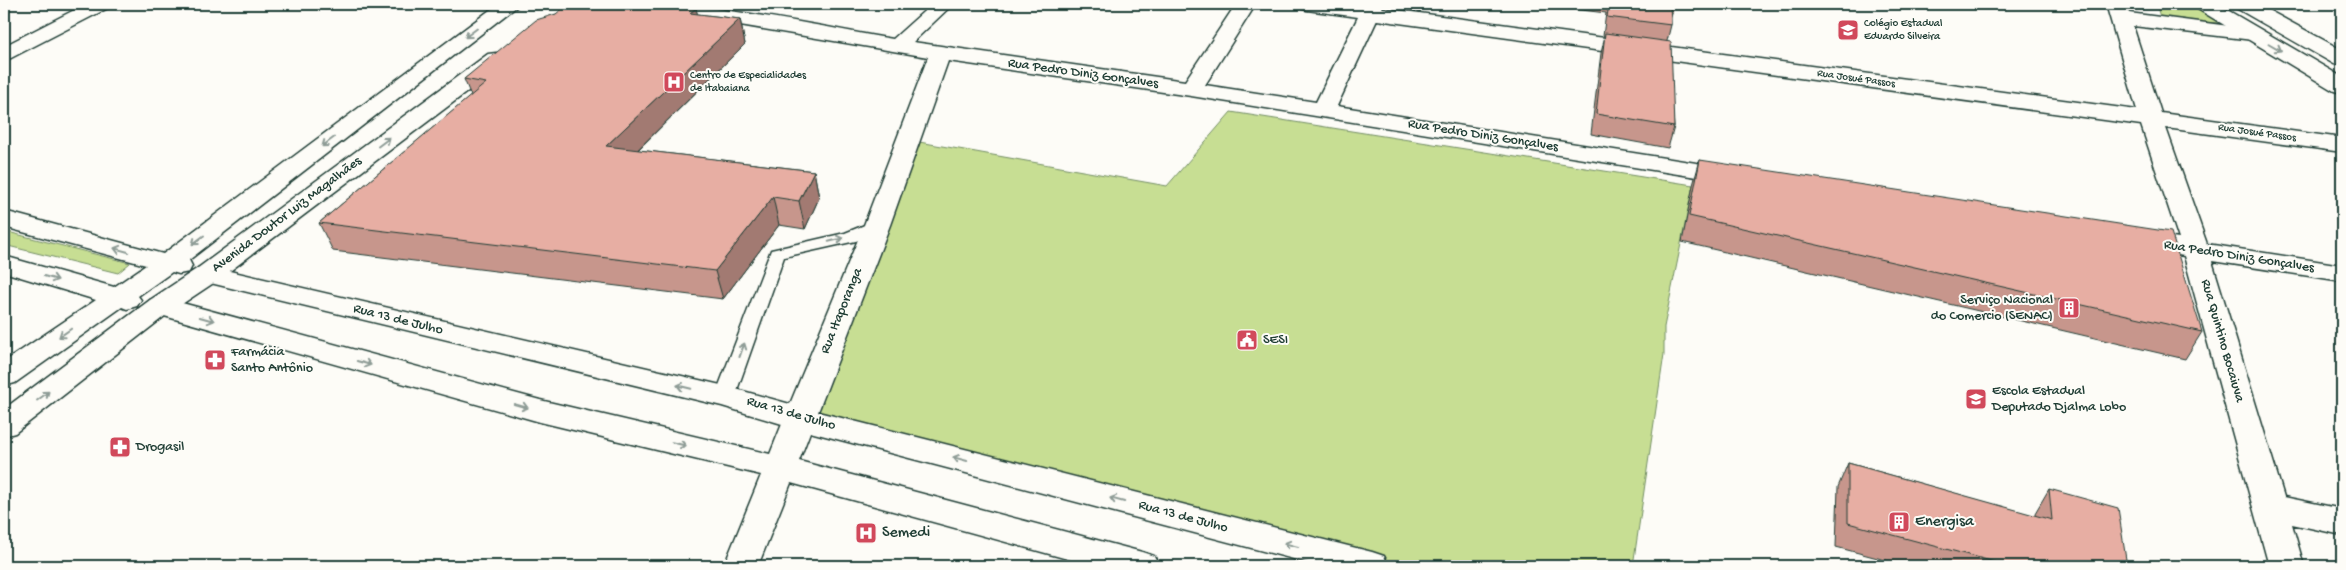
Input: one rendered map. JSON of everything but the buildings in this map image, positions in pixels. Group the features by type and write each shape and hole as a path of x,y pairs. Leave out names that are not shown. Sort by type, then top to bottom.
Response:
{"street":[{"path":"4,54 101,4"},
{"path":"4,376 168,263 510,4"},
{"name":"Rua Pedro Diniz Gonçalves","path":"624,4 740,19 940,53 1191,89 1754,179"},
{"path":"740,19 759,4"},
{"path":"897,46 943,4"},
{"path":"1191,89 1246,4"},
{"name":"Rua Josué Passos","path":"1307,4 1372,8 2342,145"},
{"path":"2203,4 2342,86"},
{"path":"2243,4 2342,59"},
{"path":"1324,110 1372,8"},
{"path":"2117,11 2253,34"},
{"name":"Rua Quintino Bocaiuva","path":"2117,11 2151,119 2196,250 2287,566"},
{"name":"Avenida Doutor Luiz Magalhães","path":"4,425 160,306 208,274 515,45"},
{"name":"Rua Itaporanga","path":"741,566 877,225 940,53"},
{"name":"Rua 13 de Julho","path":"4,219 208,274 528,352 725,396 799,418 1372,566"},
{"name":"Rua Pedro Diniz Gonçalves","path":"2117,237 2342,273"},
{"path":"4,264 115,298 160,306 540,412 781,468 1142,566"},
{"path":"2269,506 2342,522"}],"lane":[{"path":"725,396 777,254 850,237 877,225"}],"green space":[{"path":"2156,4 2203,4 2238,24 2161,20"},
{"name":"SESI","path":"1231,112 1693,185 1664,327 1664,354 1633,566 1373,566 799,418 908,140 1167,186"},
{"path":"4,231 130,263 118,273 4,245"}],"place":[{"name":"Colégio Estadual Eduardo Silveira","path":"1848,30"},
{"name":"Centro de Especialidades de Itabaiana","path":"674,82"},
{"name":"Serviço Nacional do Comercio (SENAC)","path":"2069,308"},
{"name":"SESI","path":"1247,340"},
{"name":"Farmácia Santo Antônio","path":"215,360"},
{"name":"Escola Estadual Deputado Djalma Lobo","path":"1976,399"},
{"name":"Drogasil","path":"120,447"},
{"name":"Energisa","path":"1899,522"},
{"name":"Semedi","path":"866,533"}]}
